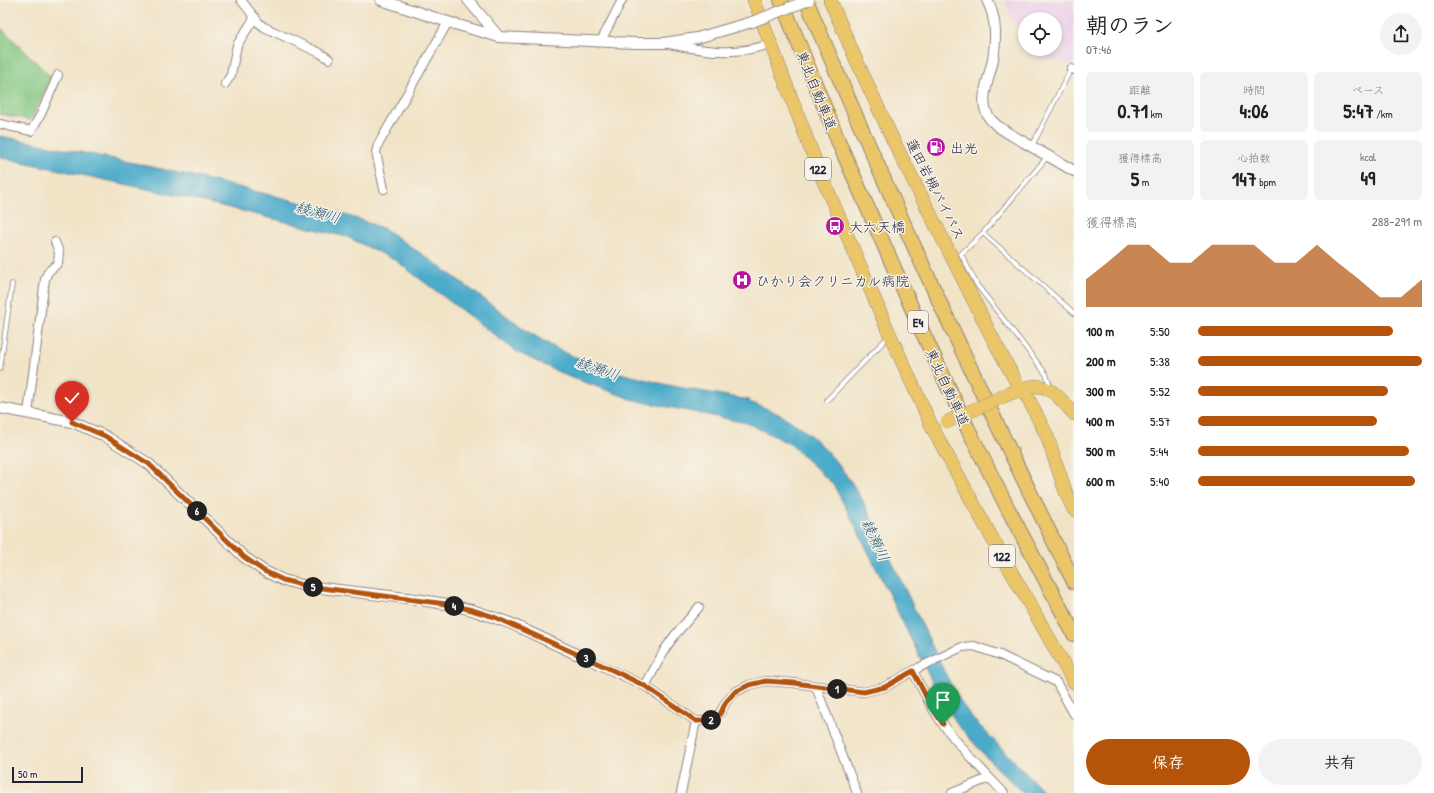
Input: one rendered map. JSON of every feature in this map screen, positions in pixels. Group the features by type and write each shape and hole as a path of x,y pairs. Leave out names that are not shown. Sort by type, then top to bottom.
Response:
{"highway":[{"name":"122","path":"754,0 818,168 890,335 933,429 992,538 1074,682"},
{"name":"東北自動車道","path":"781,0 839,144 921,329 975,443 1074,634"},
{"name":"東北自動車道","path":"808,0 909,237 994,418 1074,582"},
{"name":"蓮田岩槻バイパス","path":"830,0 893,140 995,343 1020,389 1028,398 1047,436 1066,493 1074,510"},
{"path":"933,429 1020,389 1035,386 1052,390 1074,414"}],"street":[{"path":"241,0 264,26 320,53 329,59"},
{"path":"380,0 499,37 601,41 635,44 664,43 696,38 752,22 808,0"},
{"path":"468,0 499,37"},
{"path":"601,41 622,0"},
{"path":"987,0 995,21 995,38 993,60 985,92 984,105 986,113 997,126 1074,172"},
{"path":"225,84 231,75 237,45 255,17"},
{"path":"384,189 376,152 378,145 448,22"},
{"path":"664,43 725,52 754,50 770,44"},
{"path":"0,124 31,131 41,114 58,75"},
{"path":"28,413 45,279 48,272 58,262 59,252 55,242"},
{"path":"0,408 72,422 105,436 126,448 149,464 244,557 264,571 283,580 315,587 415,599 472,610 510,623 645,686 696,721 710,721 720,714 726,702 735,692 749,685 766,681 864,692 885,687 916,669 962,647 974,646 1000,655 1056,682 1074,714"},
{"path":"645,686 665,649 699,607"},
{"path":"916,669 930,704 943,724 1004,793"},
{"path":"816,686 857,793"},
{"path":"681,793 696,721"},
{"path":"952,793 990,778"}],"lane":[{"path":"1032,147 1073,70"},
{"path":"1048,156 983,233 961,254 977,285 1046,374 1052,390"},
{"path":"983,233 1074,313"},
{"path":"0,369 12,284"},
{"path":"827,400 890,335"}],"shaded area":[{"path":"1005,0 1074,0 1074,66 1039,56 1062,56 1062,12 1018,12 1018,28 1011,18"}],"green space":[{"path":"0,27 51,77 31,120 0,114"}],"water":[{"name":"綾瀬川","path":"0,136 139,164 222,183 319,207 361,220 385,229 442,268 527,331 559,350 600,368 672,386 749,400 748,402 784,417 800,427 828,452 862,499 946,675 960,701 972,718 1045,793 1023,793 988,759 958,725 937,692 857,529 833,484 790,444 747,423 634,400 567,376 517,352 395,260 347,237 193,199 0,157"}],"place":[{"name":"出光","path":"936,147"},
{"name":"大六天橋","path":"835,226"},
{"name":"ひかり会クリニカル病院","path":"742,280"}],"route":[{"path":"72,422 92,429 105,436 149,464 244,557 264,571 283,580 322,588 446,604 494,617 645,686 696,721 710,721 720,714 726,702 735,692 749,685 766,681 864,692 885,687 913,671 930,704 943,724"}]}
